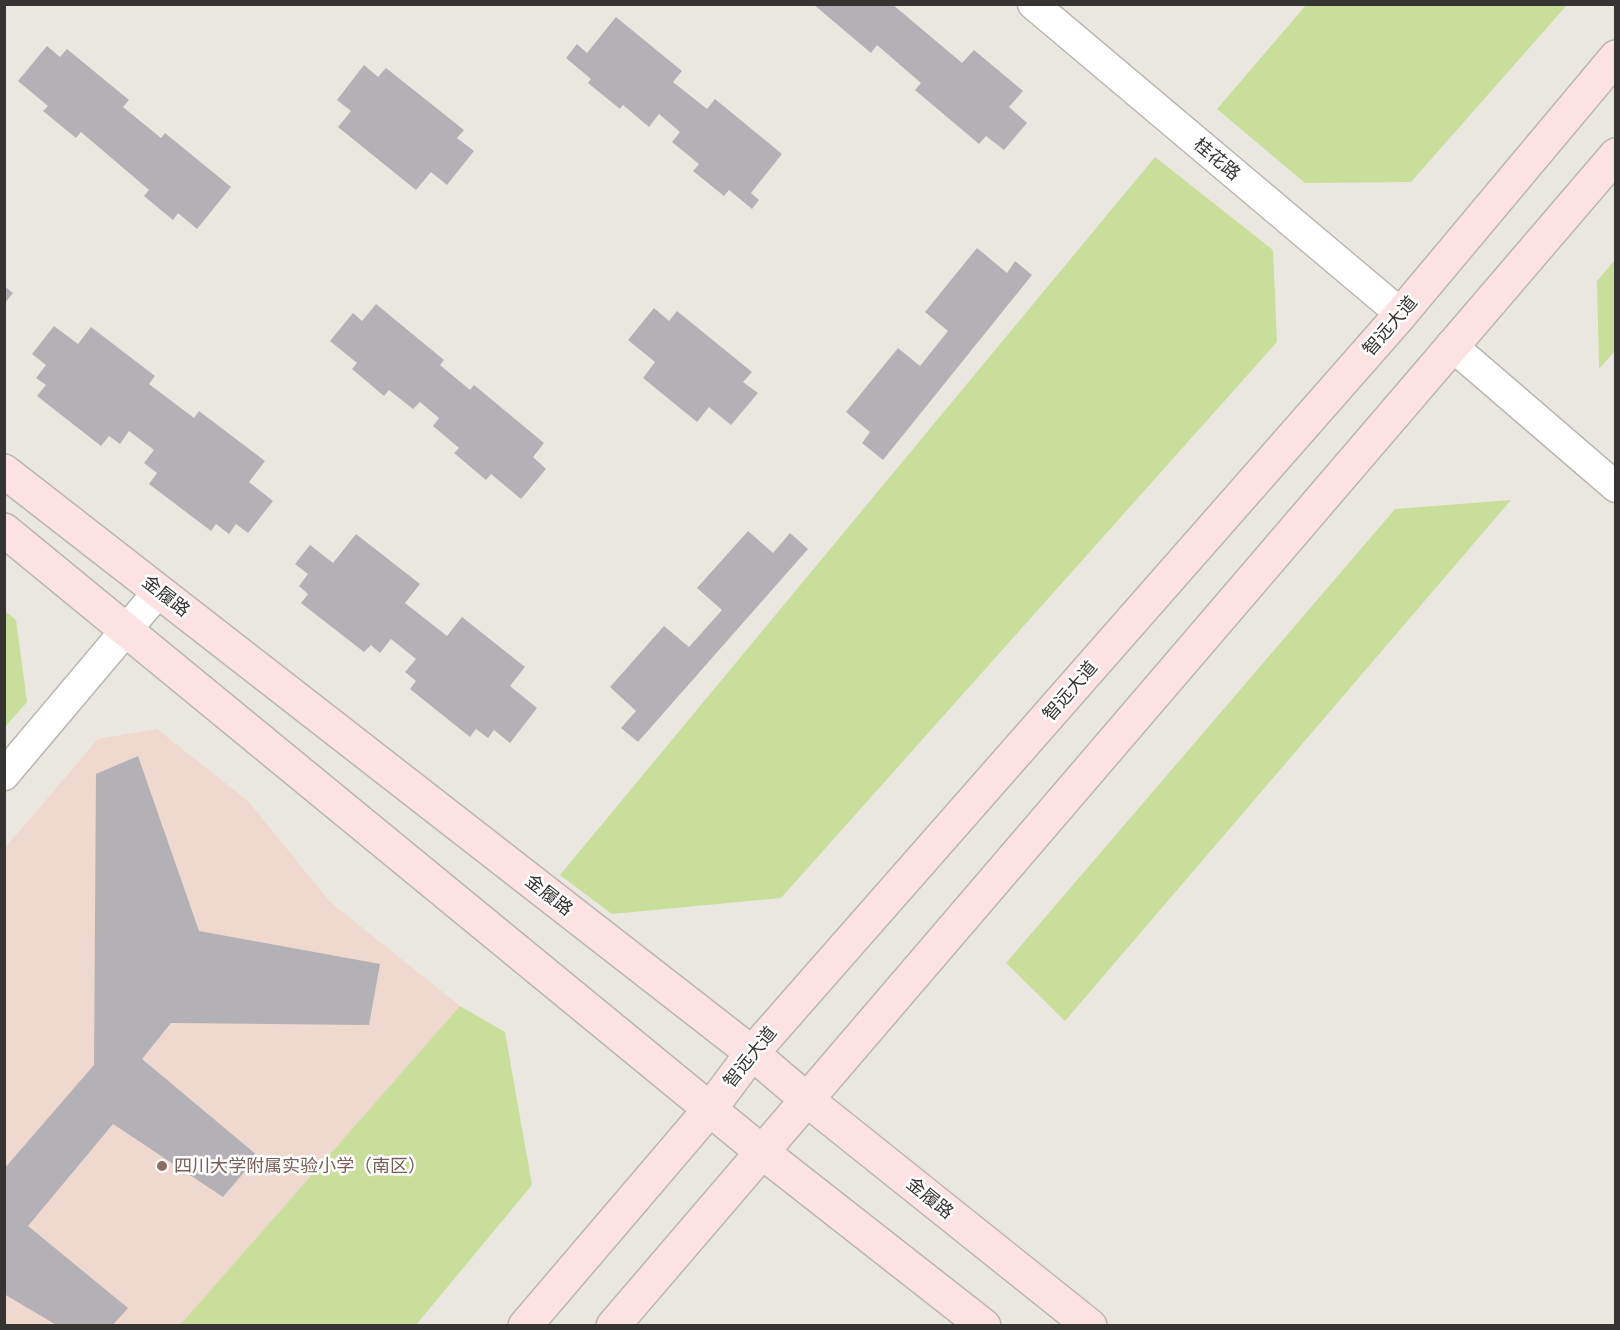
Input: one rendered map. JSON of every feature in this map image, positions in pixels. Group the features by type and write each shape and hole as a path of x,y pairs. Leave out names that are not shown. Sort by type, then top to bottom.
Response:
{"main road":[{"name":"智远大道","path":"525,1326 710,1109 752,1053 1401,314 1616,57"},
{"path":"613,1326 1616,155"},
{"name":"金履路","path":"4,471 752,1053 806,1099 1090,1326"},
{"path":"4,530 762,1152 984,1326"}],"street":[{"name":"桂花路","path":"1033,4 1401,314"},
{"path":"1451,345 1616,487"},
{"path":"4,775 159,591"}],"shaded area":[{"name":"四川大学附属实验小学（南区）","path":"157,729 248,801 330,902 460,1006 180,1325 5,1326 5,848 98,739"}],"green space":[{"path":"1307,4 1567,5 1411,182 1305,183 1217,109"},
{"path":"1155,157 1273,250 1277,342 781,898 612,914 560,875"},
{"path":"1615,260 1615,351 1599,369 1597,281"},
{"path":"1511,500 1065,1021 1006,963 1395,509"},
{"path":"5,611 16,620 27,702 5,727"},
{"path":"460,1006 505,1032 532,1185 416,1325 180,1325"}],"building":[{"path":"813,4 892,4 962,63 974,50 1023,91 1009,107 1027,123 1004,150 986,136 979,144 915,90 921,83 877,45 871,53"},
{"path":"616,17 682,71 673,82 707,109 715,99 782,154 751,193 759,200 752,209 729,190 724,196 693,171 699,164 672,142 680,132 659,114 649,127 623,105 620,109 588,83 591,79 566,58 577,44 587,53"},
{"path":"47,46 60,57 67,49 129,100 123,107 161,138 165,133 231,187 197,229 178,213 173,220 144,196 149,190 81,132 76,138 43,111 48,106 18,81"},
{"path":"364,65 378,77 386,68 464,130 457,138 474,151 447,185 431,172 416,190 338,127 351,111 337,100"},
{"path":"977,248 1007,273 1015,261 1032,275 883,460 862,443 870,432 846,412 898,348 920,366 948,331 925,312"},
{"path":"4,286 13,293 4,304"},
{"path":"376,304 444,360 440,365 470,390 474,385 544,443 533,457 546,469 521,499 491,474 486,480 454,453 459,448 433,426 439,418 420,402 413,409 389,390 384,396 352,369 357,363 330,341 353,313 362,321"},
{"path":"654,308 669,321 677,311 752,372 743,382 758,393 731,425 709,407 697,422 643,378 655,362 628,340"},
{"path":"54,326 78,344 91,327 155,376 149,384 194,418 199,411 265,461 249,482 273,501 248,533 236,524 229,534 216,524 211,531 149,484 157,473 144,463 154,450 129,431 120,444 109,436 101,446 37,396 46,385 36,378 46,365 32,354"},
{"path":"748,531 773,553 790,533 808,549 638,742 621,728 636,711 610,687 664,626 689,647 722,610 697,588"},
{"path":"356,534 420,584 405,603 447,636 462,617 525,667 510,686 537,708 510,743 494,730 488,738 476,729 470,737 410,689 416,681 405,672 416,659 391,639 380,653 371,645 364,652 301,603 308,594 299,586 308,574 295,564 310,545 333,563"},
{"path":"138,756 199,931 380,964 369,1025 171,1023 142,1059 258,1156 223,1197 113,1124 28,1226 128,1308 112,1326 58,1326 4,1294 4,1169 94,1065 96,774"}],"place":[{"name":"四川大学附属实验小学（南区）","path":"162,1166"}]}
